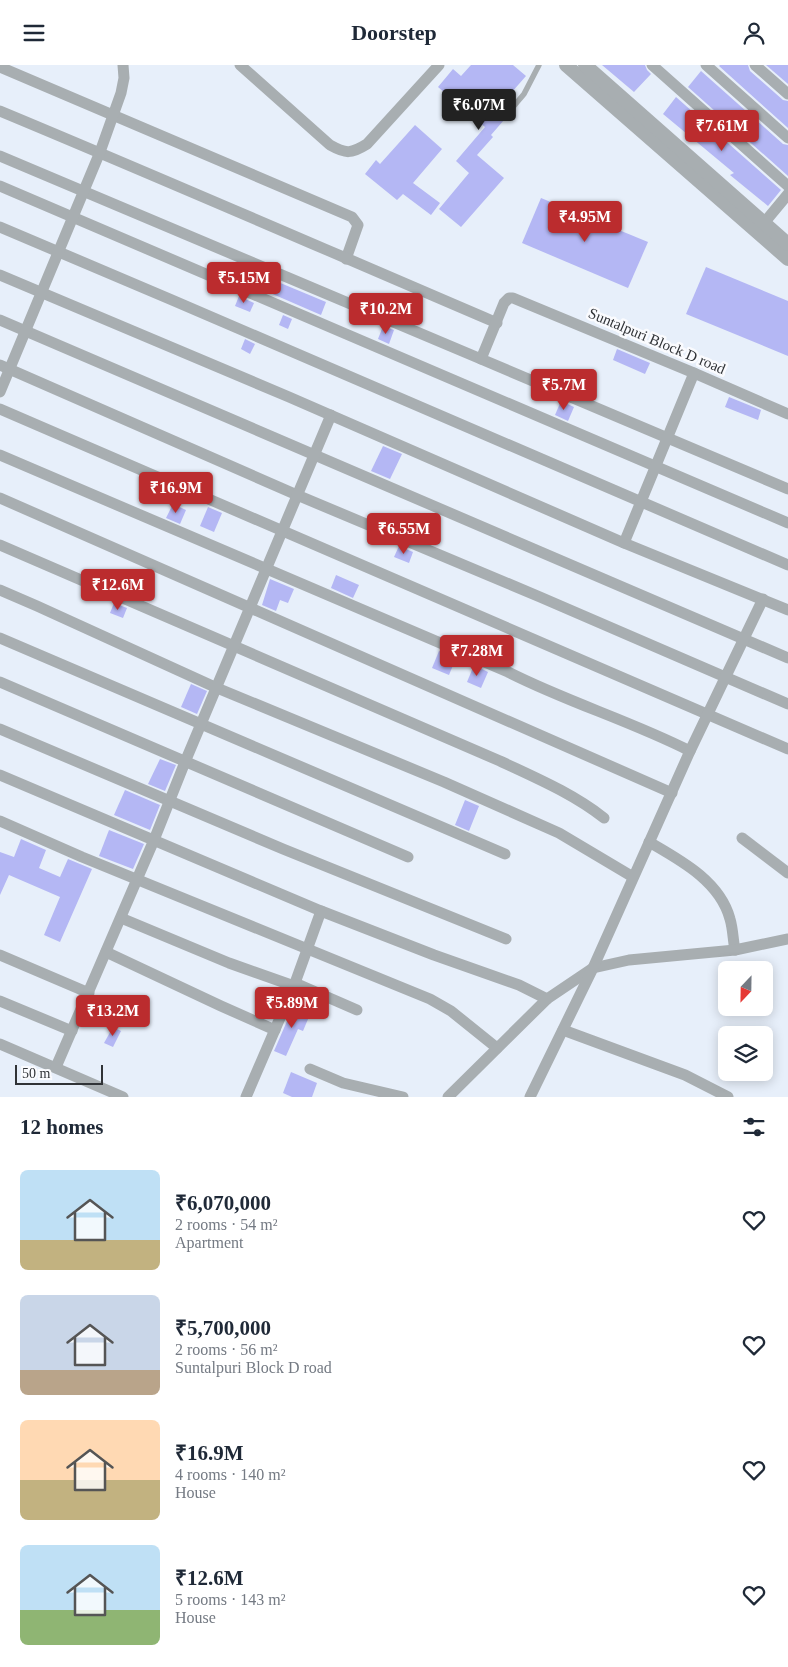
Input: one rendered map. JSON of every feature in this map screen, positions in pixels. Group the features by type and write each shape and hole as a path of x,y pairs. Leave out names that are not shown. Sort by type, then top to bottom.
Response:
{"street":[{"path":"0,392 4,367 25,330 85,191 114,117 124,78 123,65"},
{"path":"240,65 330,145 340,151 352,152 367,144 439,65"},
{"path":"566,65 788,259"},
{"path":"585,65 788,244"},
{"path":"652,65 788,186"},
{"path":"706,65 788,138"},
{"path":"755,65 788,94"},
{"path":"0,67 352,217 358,225 346,259"},
{"path":"0,111 100,152 496,323 481,359"},
{"path":"0,156 788,489"},
{"path":"0,186 788,523"},
{"path":"764,223 788,194"},
{"path":"0,227 788,565"},
{"path":"0,275 331,415 624,543 788,610"},
{"name":"Suntalpuri Block D road","path":"496,323 504,303 509,298 513,298 788,414"},
{"path":"0,320 788,658"},
{"path":"4,367 297,495 788,704"},
{"path":"624,543 694,373"},
{"path":"0,409 788,749"},
{"path":"56,1067 154,840 249,607 331,415"},
{"path":"0,455 508,672 573,702 667,739 690,751"},
{"path":"0,498 672,793"},
{"path":"0,545 508,765 556,787 579,800 604,818"},
{"path":"0,590 217,688 559,833 633,877"},
{"path":"530,1097 593,968 690,751 763,599"},
{"path":"0,638 505,854"},
{"path":"0,683 408,857"},
{"path":"0,729 283,849 506,939"},
{"path":"0,775 321,911 434,955 519,985 547,999"},
{"path":"0,821 82,857 430,999 451,1011 497,1048"},
{"path":"742,838 788,873"},
{"path":"649,843 687,866 713,888 724,903 730,919 734,950"},
{"path":"246,1097 294,984 321,911"},
{"path":"120,918 229,963 294,984 357,1010"},
{"path":"448,1097 547,999 593,968 629,960 734,950 788,939"},
{"path":"106,952 275,1030"},
{"path":"0,955 89,993"},
{"path":"0,1001 72,1031"},
{"path":"563,1030 685,1075 728,1097"},
{"path":"0,1044 124,1097"},
{"path":"310,1069 343,1083 403,1097"}],"lane":[{"path":"513,107 524,94 539,65"}],"building":[{"path":"471,65 513,65 526,76 504,101 509,105 500,116 504,120 491,135 493,137 477,155 504,178 461,227 439,209 469,173 456,161 485,127 438,87 453,69 461,76"},
{"path":"602,65 645,65 651,74 634,92"},
{"path":"748,65 750,71 783,100 788,101 788,128 719,66"},
{"path":"766,65 788,65 788,84"},
{"path":"701,71 783,144 788,145 788,176 688,87"},
{"path":"676,97 781,190 768,206 730,175 734,173 663,114"},
{"path":"415,125 442,149 413,183 440,203 431,215 403,194 397,200 365,174 376,160 380,164"},
{"path":"541,198 648,242 628,288 522,243"},
{"path":"706,267 788,301 788,356 686,314"},
{"path":"266,277 326,302 321,315 261,289"},
{"path":"239,296 254,303 250,312 235,306"},
{"path":"283,315 292,319 288,329 279,325"},
{"path":"383,326 394,330 389,344 378,339"},
{"path":"245,339 255,344 250,354 241,349"},
{"path":"617,349 650,363 645,374 613,360"},
{"path":"566,373 576,377 571,389 560,385"},
{"path":"729,397 761,410 758,420 725,407"},
{"path":"561,401 574,407 568,421 555,415"},
{"path":"383,446 402,454 390,479 371,471"},
{"path":"173,504 186,510 180,524 166,518"},
{"path":"208,507 222,513 214,532 200,526"},
{"path":"399,546 413,552 409,563 394,557"},
{"path":"336,575 359,585 353,598 331,588"},
{"path":"270,579 294,589 288,603 280,600 276,611 262,605"},
{"path":"114,603 127,608 123,618 110,613"},
{"path":"439,651 456,658 449,675 432,668"},
{"path":"474,665 488,672 481,688 467,682"},
{"path":"191,684 207,691 197,714 181,707"},
{"path":"160,759 176,765 165,791 148,784"},
{"path":"125,790 160,805 150,830 114,815"},
{"path":"465,800 479,806 469,831 455,825"},
{"path":"109,830 144,844 133,869 99,856"},
{"path":"21,839 46,850 39,868 60,877 68,859 92,869 60,942 44,935 60,897 9,875 0,895 0,852 14,857"},
{"path":"294,1005 311,1012 303,1031 298,1029 286,1056 274,1051"},
{"path":"113,1027 121,1031 113,1047 104,1043"},
{"path":"291,1072 317,1083 312,1097 292,1097 283,1093"}]}
